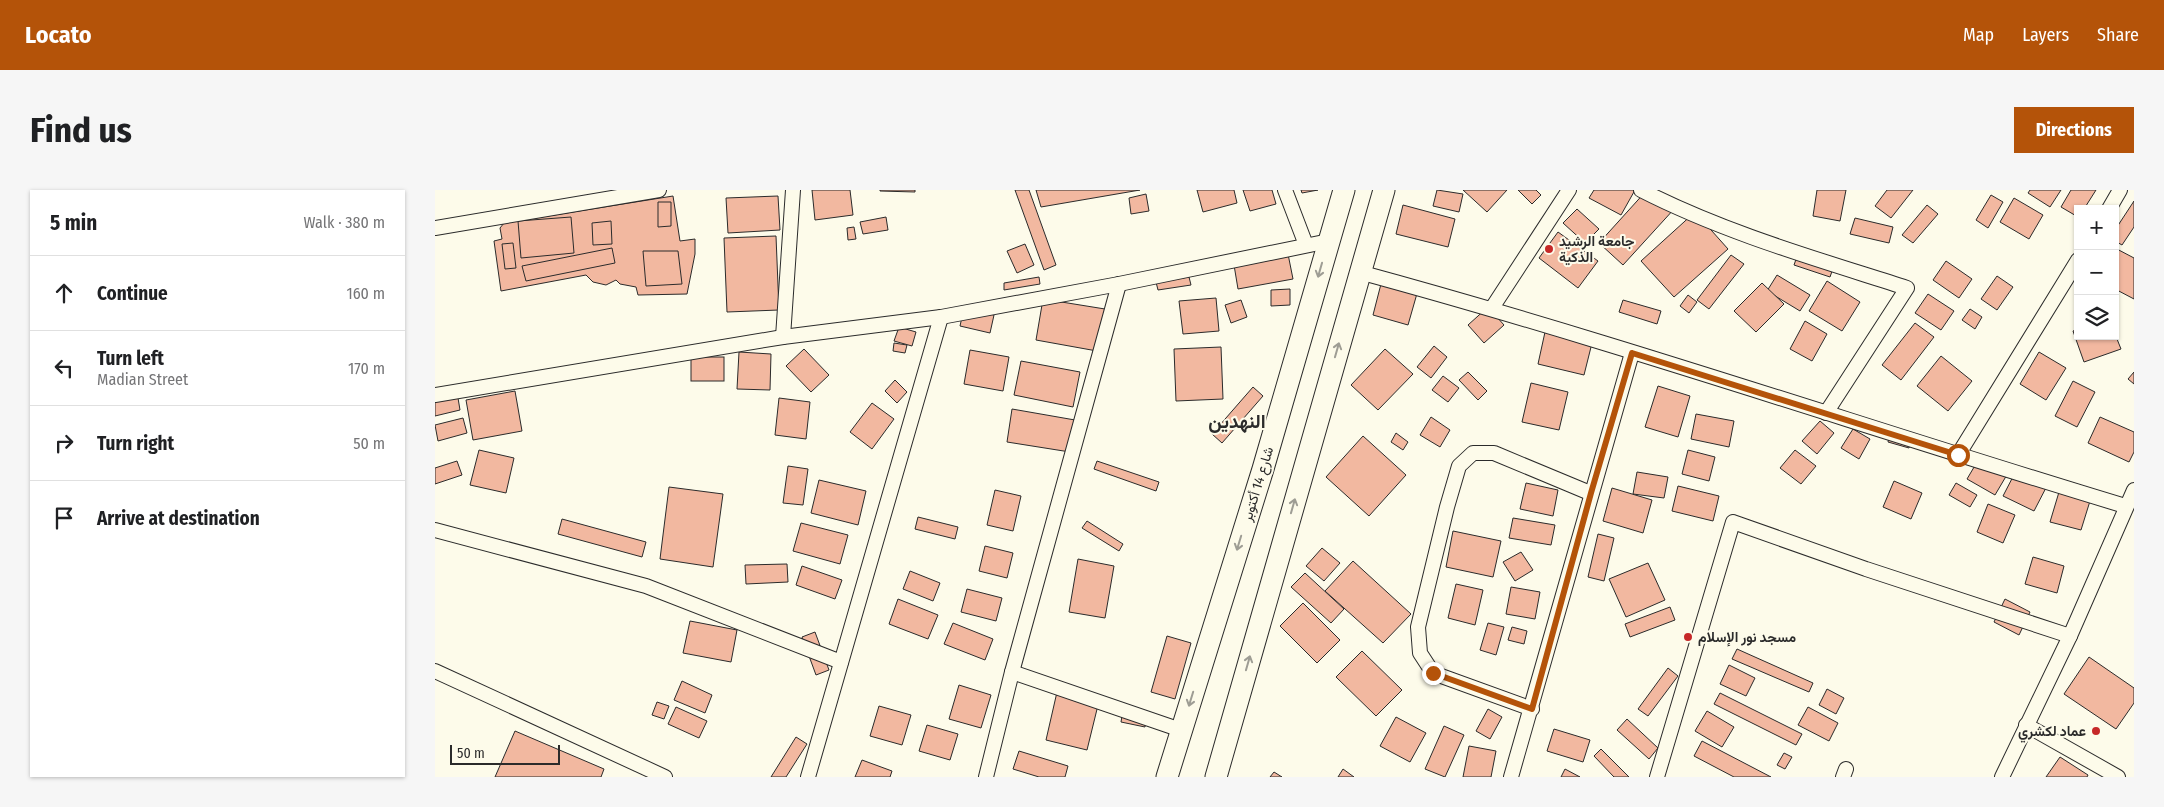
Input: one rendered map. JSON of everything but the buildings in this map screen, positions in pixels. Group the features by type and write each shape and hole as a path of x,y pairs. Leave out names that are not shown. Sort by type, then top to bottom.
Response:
{"main road":[{"name":"شارع 14 أكتوبر","path":"1167,777 1263,469 1344,190"},
{"path":"1216,777 1384,190"}],"street":[{"path":"435,228 643,191 659,190"},
{"path":"783,337 793,190"},
{"path":"1285,190 1306,245"},
{"path":"1492,308 1569,190"},
{"path":"1641,190 1680,210 1782,247 1907,288 1826,413"},
{"path":"2111,205 2120,190"},
{"path":"435,395 783,337 941,317 1119,284 1329,240"},
{"path":"1958,455 2074,266"},
{"path":"1359,272 1492,308 2125,506"},
{"path":"986,777 1011,672 1119,284"},
{"path":"808,777 941,317"},
{"path":"1511,777 1532,709 1591,493 1632,353"},
{"path":"1532,709 1433,673 1420,653 1418,628 1447,507 1459,466 1473,453 1494,453 1591,493"},
{"path":"2002,777 2070,636 2125,506 2134,490"},
{"path":"1657,777 1733,522 1866,569 2070,636"},
{"path":"435,530 646,586 841,662"},
{"path":"435,671 665,777"},
{"path":"1011,672 1181,730"},
{"path":"2026,725 2118,777"}],"place":[{"name":"جامعة الرشيد الذكية","path":"1549,249"},
{"name":"مسجد نور الإسلام","path":"1688,637"},
{"name":"عماد لكشري","path":"2096,731"}],"district":[{"name":"النهدين","path":"1237,421"}],"route":[{"path":"1433,673 1532,709 1591,493 1632,353 1958,455"}]}
